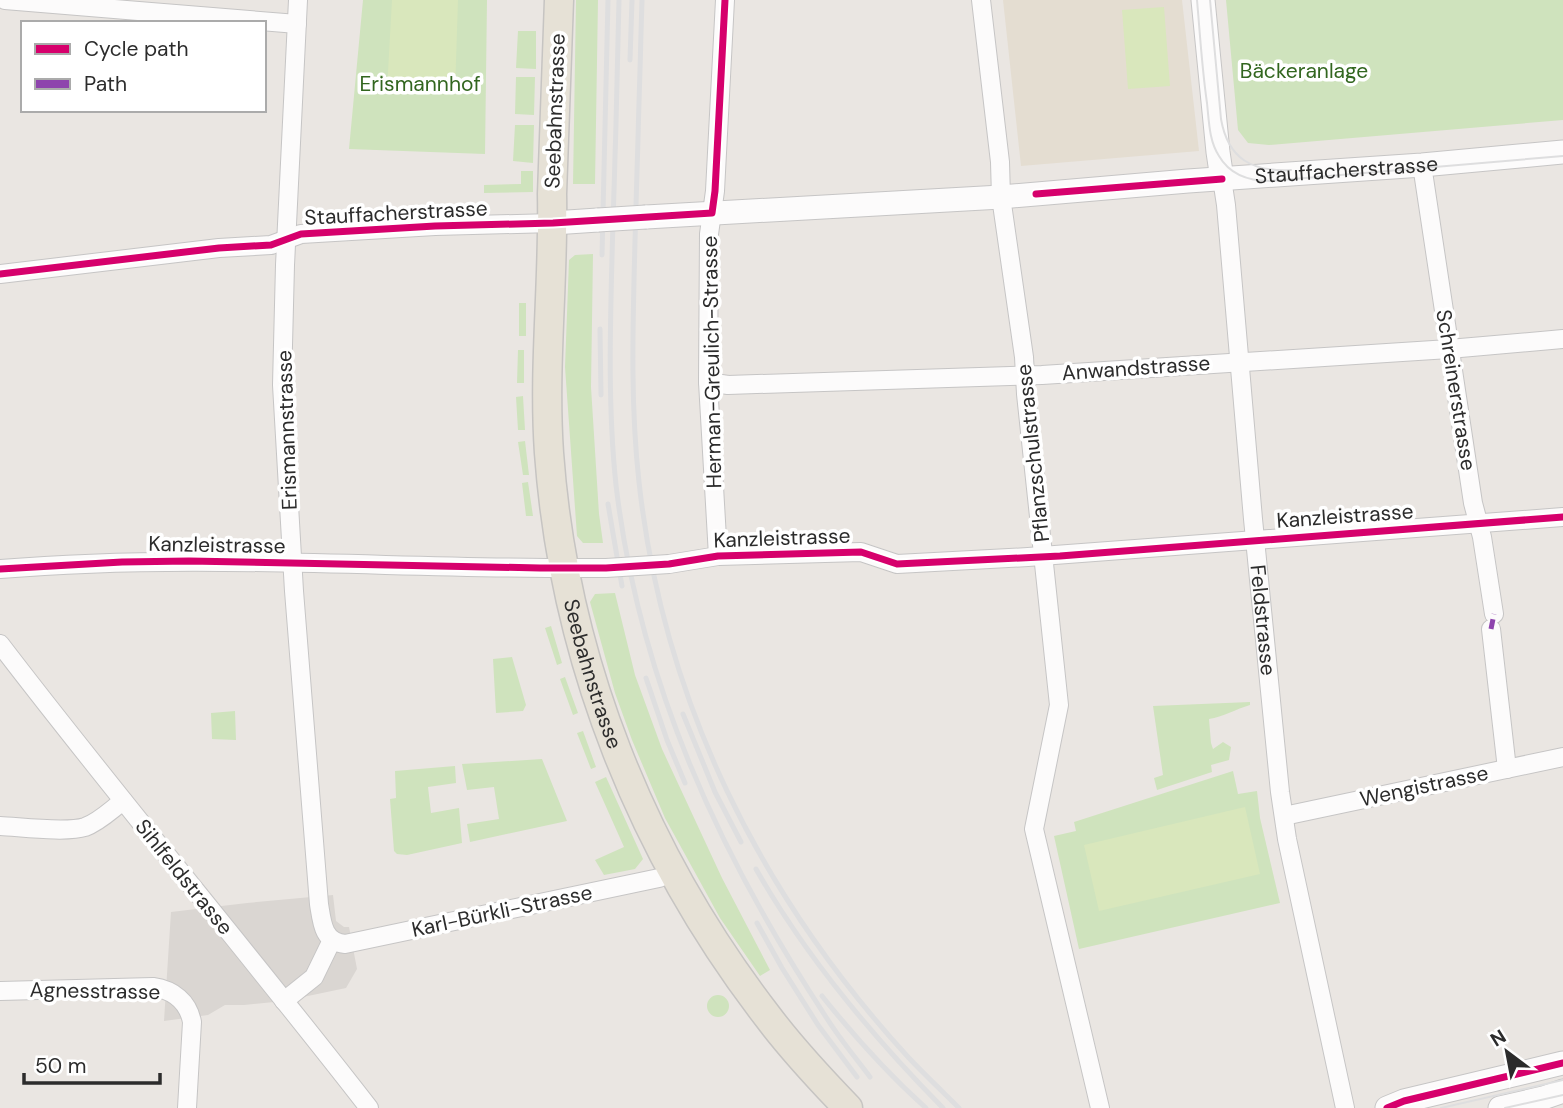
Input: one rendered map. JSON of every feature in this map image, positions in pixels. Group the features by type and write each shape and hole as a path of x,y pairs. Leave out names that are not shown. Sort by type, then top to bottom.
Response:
{"main road":[{"name":"Seebahnstrasse","path":"559,0 547,355 549,442 565,568 578,632 612,741 649,828 672,872 714,942 761,1008 848,1108"}],"street":[{"path":"5,0 260,21"},
{"name":"Erismannstrasse","path":"298,0 282,385 292,563 319,904 322,927 332,940"},
{"name":"Herman-Greulich-Strasse","path":"718,556 708,382 709,234 715,191 725,0"},
{"name":"Pflanzschulstrasse","path":"981,0 1000,162 1001,197 1024,357 1059,705 1034,829 1100,1108"},
{"name":"Feldstrasse","path":"1203,0 1226,205 1279,778 1287,838 1345,1108"},
{"path":"266,21 297,24"},
{"name":"Stauffacherstrasse","path":"0,274 219,248 271,245 302,234 435,226 553,223 1001,197 1563,152"},
{"name":"Schreinerstrasse","path":"1422,165 1473,503 1482,537 1507,769"},
{"name":"Anwandstrasse","path":"708,382 728,385 1024,375 1449,349 1563,339"},
{"name":"Kanzleistrasse","path":"0,569 122,562 606,568 669,564 718,556 861,552 897,564 1044,556 1563,517"},
{"name":"Sihlfeldstrasse","path":"0,644 369,1108"},
{"name":"Wengistrasse","path":"1284,816 1563,757"},
{"path":"0,826 71,829 84,827 93,824 123,801"},
{"name":"Karl-Bürkli-Strasse","path":"332,940 345,944 659,878 672,872"},
{"path":"284,1001 314,977 332,940"},
{"name":"Agnesstrasse","path":"0,990 153,987 164,988 173,993 186,1005 191,1015 187,1108"},
{"path":"1387,1108 1404,1101 1563,1063"},
{"path":"1500,1108 1563,1091"}],"shaded area":[{"path":"1003,0 1182,0 1199,151 1021,166"},
{"path":"333,895 336,921 349,927 357,969 346,988 284,1001 225,1005 208,1015 164,1021 171,912"}],"green space":[{"name":"Erismannhof","path":"363,0 487,0 485,154 349,149"},
{"path":"392,0 458,0 455,92 387,90"},
{"path":"576,0 598,0 595,184 573,184"},
{"name":"Bäckeranlage","path":"1226,0 1563,0 1563,120 1269,145 1248,143 1238,130"},
{"path":"1164,7 1170,86 1128,89 1122,10"},
{"path":"518,31 536,31 536,69 516,68"},
{"path":"516,77 535,77 534,115 515,114"},
{"path":"515,125 534,125 533,163 513,161"},
{"path":"521,171 533,171 533,192 484,193 484,185 521,184"},
{"path":"593,254 591,387 603,543 583,543 577,536 565,367 569,260 575,255"},
{"path":"519,303 526,303 526,336 519,336"},
{"path":"518,350 524,350 524,383 517,383"},
{"path":"523,396 525,430 518,430 516,397"},
{"path":"525,441 529,475 523,475 518,442"},
{"path":"528,482 533,516 526,516 522,483"},
{"path":"615,593 635,675 662,749 722,878 770,970 760,976 720,918 665,818 632,740 615,693 590,602 595,594"},
{"path":"551,626 562,663 557,665 545,628"},
{"path":"512,657 526,705 523,711 496,713 493,659"},
{"path":"565,677 578,713 573,715 560,679"},
{"path":"1250,702 1250,705 1209,719 1213,749 1223,742 1231,747 1229,760 1211,765 1212,772 1157,790 1154,778 1163,775 1153,706"},
{"path":"235,711 236,740 212,739 211,713"},
{"path":"583,731 596,767 591,769 577,733"},
{"path":"542,759 567,821 470,842 467,824 499,819 494,787 467,790 462,764"},
{"path":"455,766 456,783 428,787 431,813 459,808 462,843 407,855 397,854 394,851 390,799 396,798 395,771"},
{"path":"1233,771 1238,794 1257,791 1260,818 1280,903 1079,949 1054,836 1076,831 1074,822"},
{"path":"606,777 643,859 635,869 604,875 595,860 624,847 595,782"},
{"path":"1245,807 1260,874 1099,911 1084,845"},
{"path":"718,995 726,998 729,1006 726,1014 718,1017 710,1014 707,1006 710,998"}],"tram line":[{"path":"1197,0 1211,137 1224,163 1241,176 1270,181 1563,156"},
{"path":"1210,0 1221,119 1229,144 1244,160 1254,165 1291,170"},
{"path":"1441,1108 1563,1080"},
{"path":"1505,1108 1563,1095"}],"railway":[{"path":"602,255 608,0"},
{"path":"619,0 610,371 612,428 616,485 627,557 643,628 664,696 690,763 751,893 831,1025 870,1077"},
{"path":"630,60 632,0"},
{"path":"642,0 634,301 634,422 639,482 651,563 670,641 696,717 727,791 764,862 807,930 855,995 908,1057 959,1108"},
{"path":"600,329 601,395"},
{"path":"608,504 622,586"},
{"path":"646,678 685,783"},
{"path":"683,714 715,792 741,842"},
{"path":"756,869 796,933 842,995 891,1053 943,1108"},
{"path":"757,923 818,1025 857,1077"},
{"path":"822,996 846,1026 926,1108"}],"marked path":[{"path":"1491,629 1494,614"}],"cycle path":[{"path":"0,274 219,248 271,245 301,234 712,213 725,0"},
{"path":"1036,194 1222,179"},
{"path":"0,569 189,561 606,568 669,564 718,556 861,552 897,564 1060,556 1563,517"},
{"path":"1387,1108 1404,1101 1563,1063"}]}
